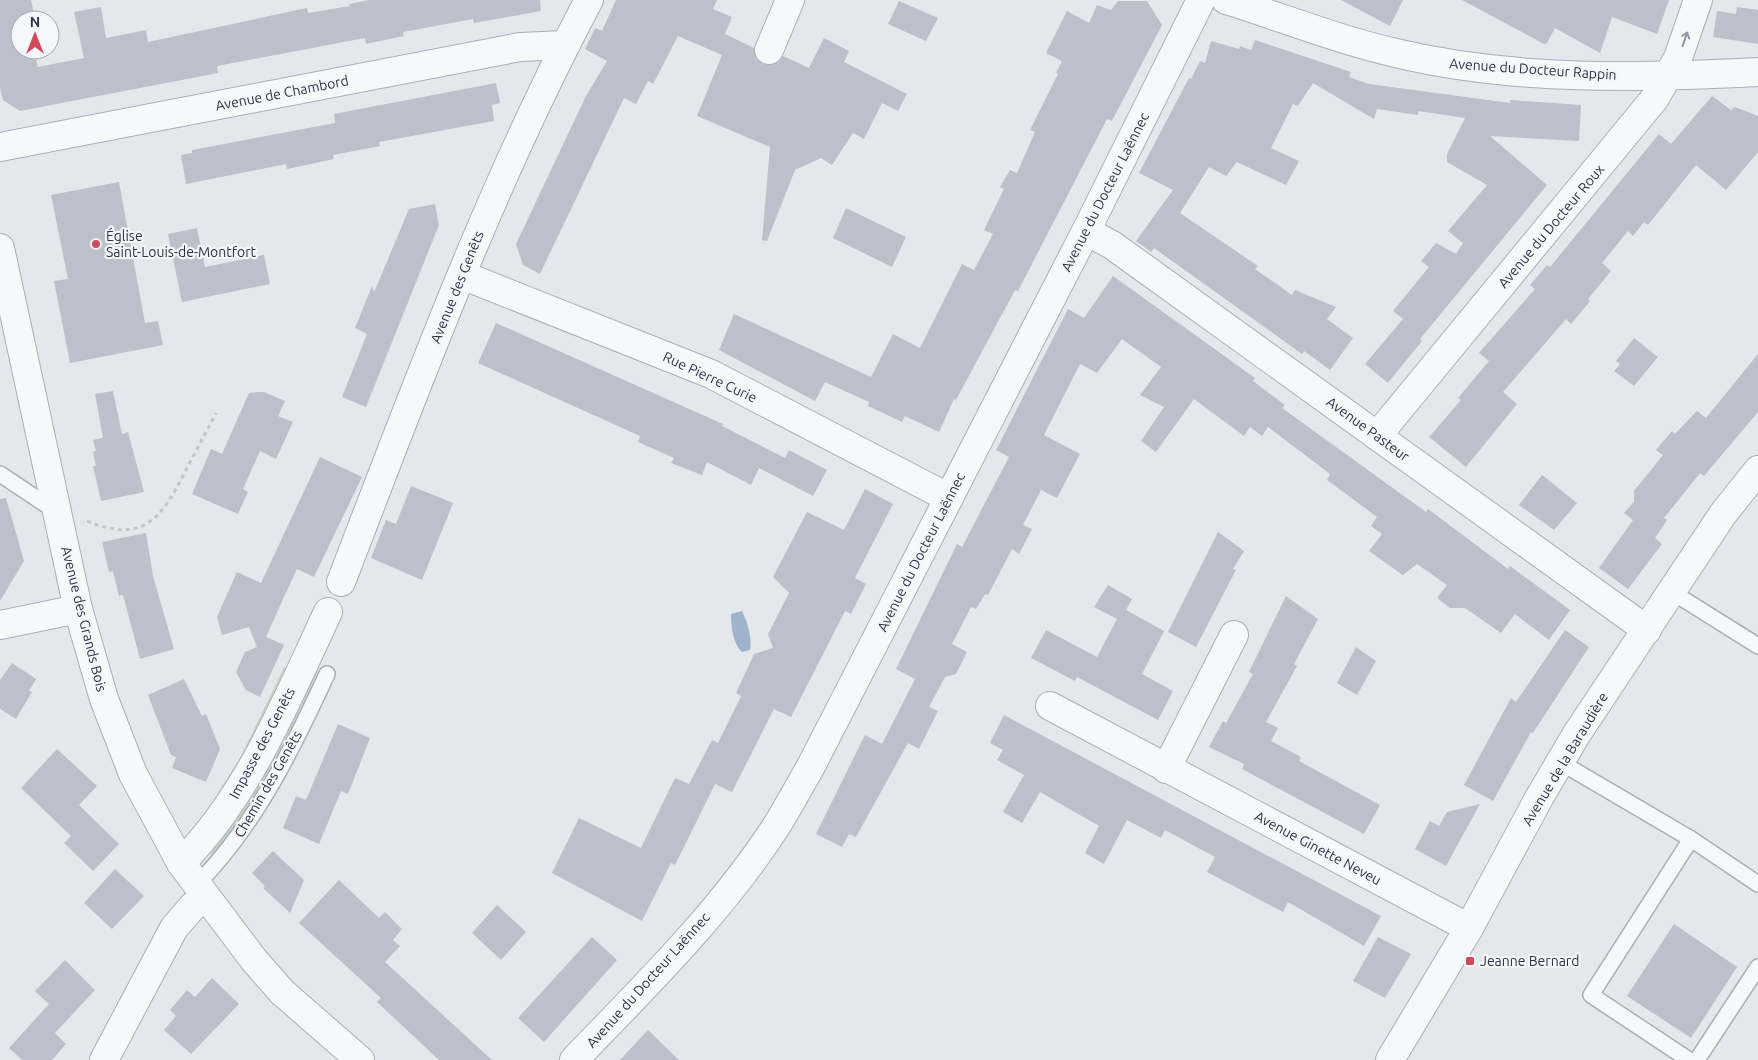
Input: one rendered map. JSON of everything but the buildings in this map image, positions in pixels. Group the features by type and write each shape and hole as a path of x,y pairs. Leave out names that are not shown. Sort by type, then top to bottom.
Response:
{"street":[{"name":"Avenue des Genêts","path":"341,582 396,438 495,194 565,45 589,0"},
{"path":"769,50 790,0"},
{"name":"Avenue du Docteur Laënnec","path":"574,1060 679,950 740,876 778,822 811,766 949,498 1086,231 1201,0"},
{"name":"Avenue du Docteur Rappin","path":"1226,0 1368,45 1441,63 1516,71 1668,76 1758,72"},
{"name":"Avenue du Docteur Roux","path":"1377,436 1638,121 1678,58 1698,0"},
{"name":"Avenue de Chambord","path":"0,147 520,47 565,45"},
{"name":"Avenue Pasteur","path":"1086,231 1112,244 1647,630"},
{"name":"Avenue des Grands Bois","path":"0,248 69,518 78,609 93,667 118,739 151,809 201,892 282,992 360,1060"},
{"name":"Rue Pierre Curie","path":"462,275 711,374 949,498"},
{"name":"Avenue de la Baraudière","path":"1390,1060 1469,928 1560,762 1723,514 1758,470"},
{"path":"0,625 78,609"},
{"name":"Impasse des Genêts","path":"182,863 215,826 242,784 270,732 328,612"},
{"path":"1166,769 1234,635"},
{"name":"Avenue Ginette Neveu","path":"1050,706 1469,928"},
{"path":"104,1060 174,928 193,906 201,892"}],"lane":[{"path":"0,474 69,518"},
{"path":"1672,592 1758,646"},
{"name":"Chemin des Genêts","path":"201,892 265,793 310,710 327,674"},
{"path":"1560,762 1690,839 1758,884"},
{"path":"1689,1060 1590,995 1690,839"},
{"path":"1697,1060 1758,967"}],"path":[{"path":"69,518 86,520 108,529 122,530 141,526 161,514 216,413"}],"green space":[{"path":"313,665 319,668 298,721 251,807 228,843 217,855 210,858 211,850"},
{"path":"284,667 290,670 246,759 206,812 240,758"}],"water":[{"path":"742,611 749,630 750,650 742,652 732,630 731,614"}],"place":[{"name":"Église Saint-Louis-de-Montfort","path":"96,244"},
{"name":"Jeanne Bernard","path":"1470,961"}]}
